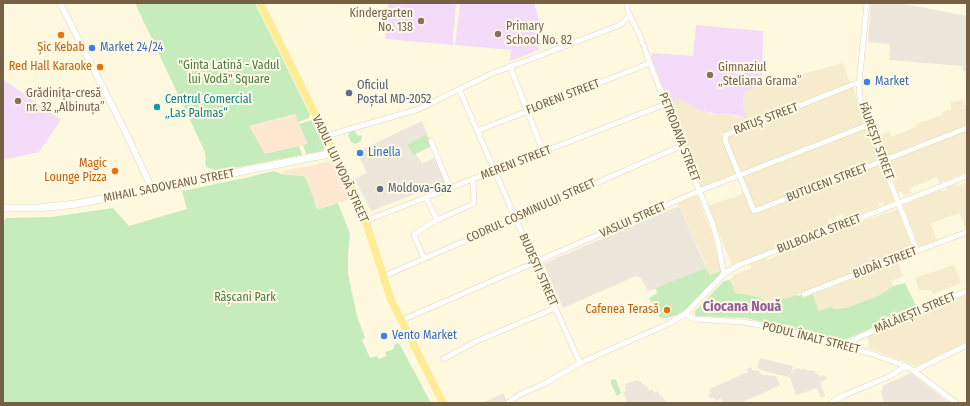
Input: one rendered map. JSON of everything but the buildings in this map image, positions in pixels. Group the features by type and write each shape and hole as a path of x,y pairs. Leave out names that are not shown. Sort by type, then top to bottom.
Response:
{"main road":[{"name":"VADUL LUI VODĂ STREET","path":"260,3 361,207 382,277 391,300 400,321 443,403"},
{"name":"MIHAIL SADOVEANU STREET","path":"3,208 64,206 334,153"}],"street":[{"path":"60,3 126,133 152,188"},
{"name":"PETRODAVA STREET","path":"627,3 630,15 640,36 715,233 724,274"},
{"name":"FĂUREȘTI STREET","path":"867,3 860,83 861,106 917,251"},
{"path":"326,136 416,110 510,66 620,25 630,15"},
{"name":"FLORENI STREET","path":"477,131 650,63"},
{"path":"510,66 543,152"},
{"name":"RATUȘ STREET","path":"754,210 724,140 726,135 854,84 860,83"},
{"name":"BUDEȘTI STREET","path":"459,90 580,363"},
{"name":"MERENI STREET","path":"365,221 666,104"},
{"name":"VASLUI STREET","path":"400,321 699,191 868,125"},
{"name":"BUTUCENI STREET","path":"754,210 761,209 967,128"},
{"path":"431,142 450,188"},
{"name":"CODRUL COSMINULUI STREET","path":"382,277 681,146"},
{"name":"BULBOACA STREET","path":"686,314 724,274 739,265 899,204 967,176"},
{"path":"424,258 414,234 438,220 474,203 473,179"},
{"path":"426,197 438,220"},
{"name":"BUDĂI STREET","path":"804,294 967,232"},
{"name":"MĂLĂIEȘTI STREET","path":"842,345 923,309 967,292"},
{"path":"442,359 475,342 555,308"},
{"path":"508,403 519,394 546,383 580,363 668,324 686,314"},
{"name":"PODUL ÎNALT STREET","path":"686,314 694,319 743,322 760,325 869,353 906,366 956,403"},
{"path":"914,371 967,345"},
{"path":"830,403 888,377 906,366"}],"shaded area":[{"name":"Kindergarten No. 138","path":"388,3 455,3 453,45 385,39 387,13 389,12"},
{"name":"Primary School No. 82","path":"460,3 534,3 540,23 539,50 510,61 511,50 455,45"},
{"path":"871,3 899,3 967,16 967,71 962,71 963,66 889,60 890,44 868,42"},
{"name":"Gimnaziul „Steliana Grama”","path":"696,25 763,31 762,85 744,92 743,103 746,117 744,118 720,113 720,115 702,111 684,102 682,99 669,103 651,57 652,53 693,56"},
{"path":"843,63 850,83 721,134 737,173 701,187 669,103 682,99 684,102 710,114 720,115 720,113 742,118 746,117 743,103 744,92 762,85"},
{"name":"Grădinița-cresă nr. 32 „Albinuța”","path":"4,80 61,120 39,152 3,160"},
{"path":"853,87 864,124 741,172 727,138 728,137"},
{"path":"963,100 964,105 967,105 967,125 884,157 877,142 880,141 878,136 889,132 891,137 916,127 916,124 943,115 942,112 952,109 950,102"},
{"path":"295,114 308,144 265,155 249,126"},
{"path":"422,121 432,146 416,154 422,164 436,157 446,182 371,211 355,179 367,173 357,152"},
{"path":"866,129 879,160 755,208 743,177"},
{"path":"967,130 967,172 940,183 937,177 910,188 912,193 904,196 902,191 898,193 886,162"},
{"path":"333,161 350,199 320,209 316,208 313,196 304,177 285,175 283,171"},
{"path":"880,164 894,201 884,205 883,202 878,204 879,207 845,220 842,214 828,220 830,226 732,265 708,206 745,193 753,214"},
{"path":"967,182 967,229 960,213 953,216 952,215 931,224 937,240 919,247 903,205 941,190 942,192 947,190 947,187 957,184 958,186"},
{"path":"697,195 713,237 721,271 710,275 678,203"},
{"path":"679,206 706,268 648,291 641,278 636,276 563,308 544,264 545,263"},
{"path":"898,209 913,249 912,250 773,304 764,301 759,297 734,293 730,280 731,278 733,275 752,268 750,264 766,258 767,260 780,255 780,253 800,247 855,224 856,225"},
{"path":"898,262 903,276 891,281 893,286 880,295 846,308 835,309 831,307 817,311 813,294"},
{"path":"954,265 961,283 933,294 931,290 919,290 915,278"},
{"path":"967,295 967,342 934,357 930,361 929,360 916,366 868,348 869,342 867,336 882,331 883,329 907,318 910,320 908,317 916,313 918,316 923,314 922,311"},
{"path":"760,358 793,366 791,373 793,370 799,368 800,370 813,370 820,377 824,375 827,379 820,382 825,396 821,397 817,388 796,395 790,377 767,372 757,368"},
{"path":"751,367 752,370 759,371 762,375 776,376 780,385 741,403 724,403 721,398 716,401 714,397 710,399 708,395 711,394 710,389 748,372 747,369"},
{"path":"911,373 949,403 884,403 881,391 883,389 882,386"},
{"path":"638,380 648,388 649,391 653,390 655,393 658,391 660,396 662,396 667,403 627,403 623,392 626,391 625,384"},
{"path":"503,393 507,402 505,403 483,403"}],"green space":[{"name":"\"Ginta Latină - Vadul lui Vodă\" Square","path":"135,3 256,3 310,114 309,118 298,122 295,114 249,126 265,154 299,146 302,155 218,171 206,167 205,152"},
{"path":"314,120 326,144 326,147 322,151 306,154 303,145 308,144 299,124"},
{"path":"354,130 358,136 361,135 362,137 361,141 355,144 351,142 348,136 350,131"},
{"path":"426,135 431,146 413,155 408,144"},
{"name":"Râșcani Park","path":"273,171 285,175 304,176 313,196 316,208 320,209 338,203 350,234 348,274 357,316 365,338 362,340 370,358 377,356 379,359 386,356 385,352 394,349 394,345 399,343 431,403 3,403 3,223 6,218 51,217 113,208 129,226 187,209 182,191"},
{"path":"706,268 710,275 721,271 720,274 685,310 677,315 661,318 649,298 657,293 656,288"},
{"path":"730,280 735,293 759,297 764,301 773,304 777,303 783,298 786,299 801,295 803,298 813,294 818,311 831,307 835,309 846,308 880,295 893,286 905,283 917,308 842,341 746,318 695,316 695,311 724,281"},
{"path":"613,379 616,380 621,393 617,396 611,384"}],"place":[{"name":"Kindergarten No. 138","path":"421,21"},
{"name":"Primary School No. 82","path":"498,34"},
{"name":"Șic Kebab","path":"61,35"},
{"name":"Market 24/24","path":"92,48"},
{"name":"Red Hall Karaoke","path":"100,67"},
{"name":"Gimnaziul „Steliana Grama”","path":"710,75"},
{"name":"Market","path":"867,82"},
{"name":"Oficiul Poștal MD-2052","path":"349,93"},
{"name":"Grădinița-cresă nr. 32 „Albinuța”","path":"18,101"},
{"name":"Centrul Comercial „Las Palmas“","path":"157,107"},
{"name":"Linella","path":"360,153"},
{"name":"Magic Lounge Pizza","path":"115,171"},
{"name":"Moldova-Gaz","path":"380,189"},
{"name":"Cafenea Terasă","path":"667,310"},
{"name":"Vento Market","path":"384,336"}],"district":[{"name":"Ciocana Nouă","path":"742,307"}]}
